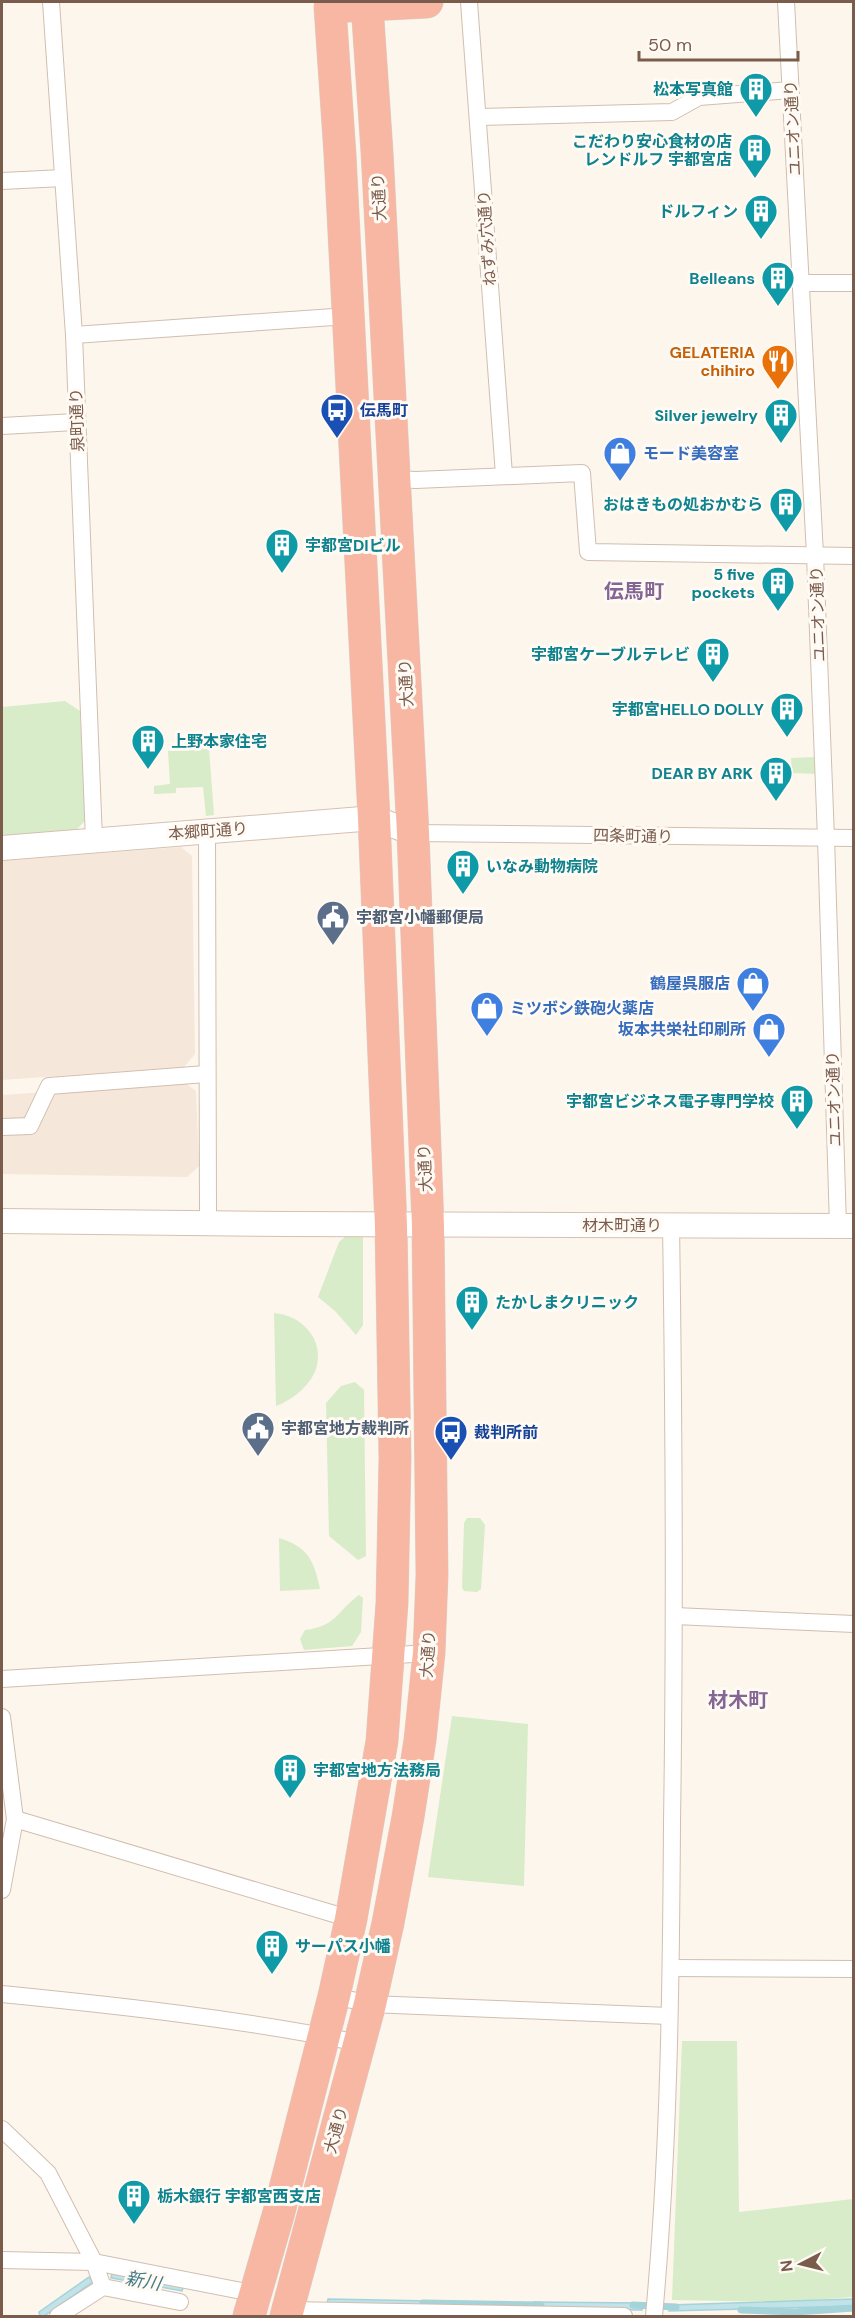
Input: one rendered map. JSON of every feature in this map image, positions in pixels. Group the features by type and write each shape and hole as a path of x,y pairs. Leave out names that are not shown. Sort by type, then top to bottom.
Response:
{"highway":[{"path":"253,2305 324,2036 351,1919 382,1741 390,1655 395,1458 391,1226 374,818 340,154 330,7 427,2"},
{"name":"大通り","path":"287,2313 370,2004 408,1817 420,1740 429,1653 432,1575 428,1226 412,833 377,152 367,5"}],"street":[{"name":"泉町通り","path":"51,2 74,335 94,840"},
{"name":"ねずみ穴通り","path":"470,2 504,475"},
{"name":"ユニオン通り","path":"786,2 815,555 826,838 846,1226"},
{"path":"478,117 672,112 699,97 791,90"},
{"path":"2,181 63,178"},
{"path":"801,283 854,283"},
{"path":"74,335 348,316"},
{"path":"2,426 76,422"},
{"path":"394,479 582,473 588,552 854,556"},
{"name":"本郷町通り","path":"2,848 374,818 412,833"},
{"path":"207,831 208,1212"},
{"name":"四条町通り","path":"412,833 854,838"},
{"path":"2,1128 30,1126 49,1086 206,1074"},
{"name":"材木町通り","path":"2,1221 391,1226 671,1224 846,1226"},
{"path":"654,2316 665,2153 671,1968 675,1616 671,1224"},
{"path":"675,1616 854,1624"},
{"path":"2,1679 429,1653"},
{"path":"2,1717 15,1819 2,1890"},
{"path":"15,1819 351,1919"},
{"path":"671,1968 854,1969"},
{"path":"2,1994 159,2010 359,2043"},
{"path":"334,1996 370,2004 669,2016"},
{"path":"2,2129 48,2173 99,2276 180,2302"},
{"path":"2,2259 253,2305"},
{"path":"58,2316 99,2276"},
{"path":"287,2313 624,2316"}],"shaded area":[{"path":"181,847 192,856 195,1054 184,1067 2,1080 2,861"},
{"path":"184,1082 196,1091 199,1166 187,1177 2,1174 2,1095"}],"green space":[{"path":"65,701 80,711 85,821 73,833 2,838 2,707"},
{"path":"209,748 214,815 206,816 203,787 176,788 176,793 154,794 154,786 170,784 168,751"},
{"path":"816,757 817,774 792,773 791,758"},
{"path":"353,1230 363,1237 363,1325 356,1335 335,1311 318,1297 339,1242"},
{"path":"274,1313 294,1319 309,1331 317,1348 318,1358 316,1369 305,1387 276,1406"},
{"path":"355,1382 364,1390 366,1556 358,1560 329,1536 326,1403 341,1386"},
{"path":"467,1518 480,1518 485,1525 481,1589 477,1592 464,1591 462,1588 464,1523"},
{"path":"279,1538 304,1551 312,1563 320,1589 280,1591"},
{"path":"359,1595 363,1598 361,1632 352,1646 304,1650 300,1639 305,1630 330,1622"},
{"path":"452,1716 528,1724 524,1886 428,1877"},
{"path":"682,2041 737,2041 739,2212 853,2199 853,2297 785,2302 672,2300"}],"water":[{"path":"112,2272 184,2285 182,2291 111,2278"},
{"path":"89,2277 93,2282 44,2316 40,2316 39,2312"},
{"path":"328,2299 431,2301 431,2307 327,2304"},
{"path":"853,2299 853,2306 669,2311 669,2305"},
{"path":"534,2302 642,2303 642,2310 535,2309"}],"waterway":[{"name":"新川","path":"423,2303 541,2305"},
{"name":"新川","path":"633,2305 676,2307"},
{"name":"新川","path":"741,2310 795,2312 854,2308"}],"place":[{"name":"松本写真館","path":"756,118"},
{"name":"こだわり安心食材の店 レンドルフ 宇都宮店","path":"755,179"},
{"name":"ドルフィン","path":"761,240"},
{"name":"Belleans","path":"778,307"},
{"name":"GELATERIA chihiro","path":"778,390"},
{"name":"伝馬町","path":"337,439"},
{"name":"Silver jewelry","path":"781,444"},
{"name":"モード美容室","path":"620,482"},
{"name":"おはきもの処おかむら","path":"786,533"},
{"name":"宇都宮DIビル","path":"282,574"},
{"name":"5 five pockets","path":"778,612"},
{"name":"宇都宮ケーブルテレビ","path":"713,683"},
{"name":"宇都宮HELLO DOLLY","path":"787,738"},
{"name":"上野本家住宅","path":"148,770"},
{"name":"DEAR BY ARK","path":"776,802"},
{"name":"いなみ動物病院","path":"463,895"},
{"name":"宇都宮小幡郵便局","path":"333,946"},
{"name":"鶴屋呉服店","path":"753,1012"},
{"name":"ミツボシ鉄砲火薬店","path":"487,1037"},
{"name":"坂本共栄社印刷所","path":"769,1058"},
{"name":"宇都宮ビジネス電子専門学校","path":"797,1130"},
{"name":"たかしまクリニック","path":"472,1331"},
{"name":"宇都宮地方裁判所","path":"258,1457"},
{"name":"裁判所前","path":"451,1461"},
{"name":"宇都宮地方法務局","path":"290,1799"},
{"name":"サーパス小幡","path":"272,1975"},
{"name":"栃木銀行 宇都宮西支店","path":"134,2225"}],"district":[{"name":"伝馬町","path":"634,591"},
{"name":"材木町","path":"738,1700"}]}
